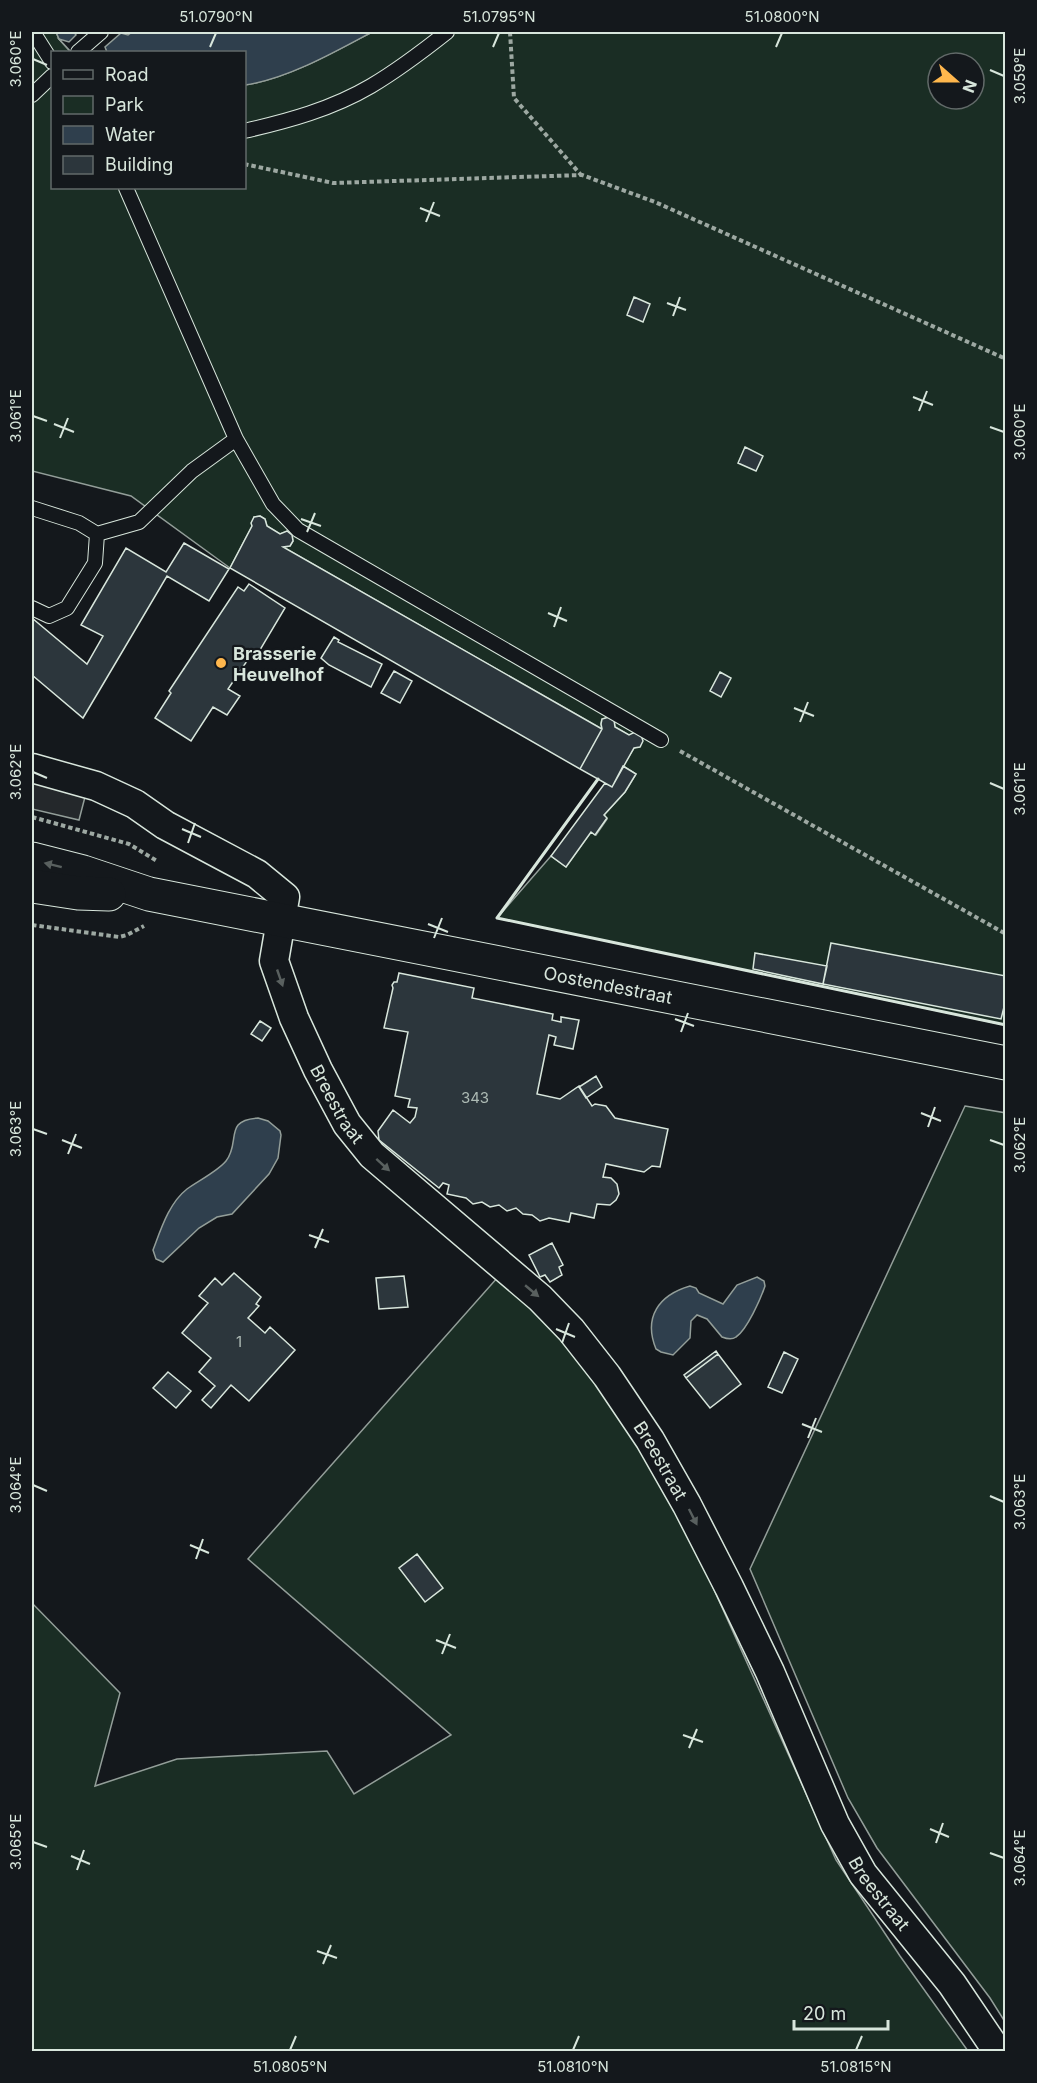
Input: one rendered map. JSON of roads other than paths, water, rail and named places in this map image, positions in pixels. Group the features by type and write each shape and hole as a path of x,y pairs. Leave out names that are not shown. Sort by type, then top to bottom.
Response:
{"main road":[{"name":"Oostendestraat","path":"32,859 83,872 149,894 1005,1063"},
{"name":"Oostendestraat","path":"32,886 78,893 149,894"}],"street":[{"path":"32,768 96,786 135,804 174,830 257,874 285,897 281,921"},
{"name":"Breestraat","path":"281,921 274,961 294,1018 347,1124 372,1155 540,1298 571,1330 607,1376 650,1440 708,1546 770,1672 835,1824 862,1874 952,1984 998,2052"}],"lane":[{"path":"33,32 51,60"},
{"path":"79,51 101,32"},
{"path":"246,131 326,108 370,87 411,60 447,32"},
{"path":"32,95 51,77"},
{"path":"126,189 236,439 273,504 298,530 661,740"},
{"path":"32,508 79,523 97,534 139,522 192,471 236,439"},
{"path":"32,608 49,616 67,608 94,562 97,534"}],"water":[{"path":"56,32 372,32 294,71 246,85 246,51 70,51"},
{"path":"258,1118 268,1121 280,1131 281,1135 278,1158 269,1174 232,1214 217,1217 199,1228 163,1262 156,1259 153,1250 175,1201 187,1189 226,1161 230,1154 236,1127 240,1123"},
{"path":"757,1277 764,1281 765,1286 749,1321 736,1337 729,1339 722,1337 707,1319 697,1315 691,1321 690,1338 673,1355 656,1349 651,1327 653,1317 662,1301 670,1295 690,1286 696,1288 699,1293 723,1304 737,1285"}],"place":[{"name":"Brasserie Heuvelhof","path":"221,663"}]}
